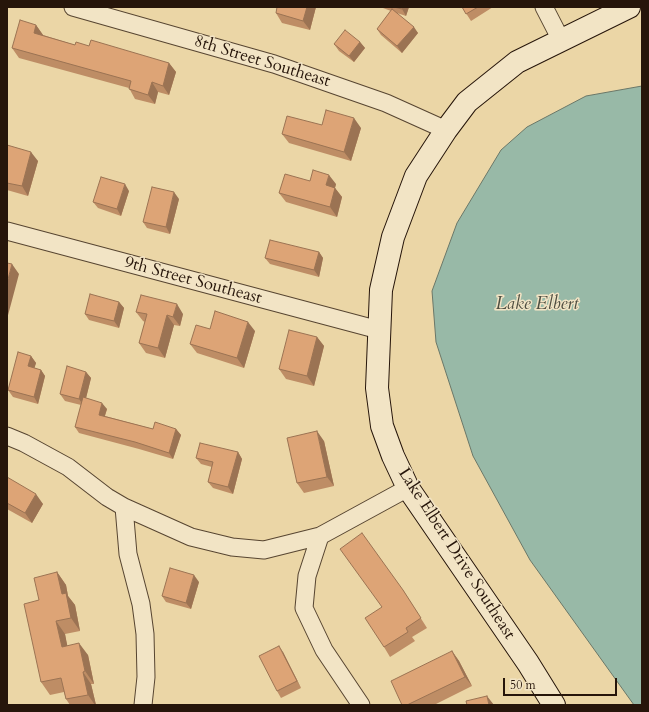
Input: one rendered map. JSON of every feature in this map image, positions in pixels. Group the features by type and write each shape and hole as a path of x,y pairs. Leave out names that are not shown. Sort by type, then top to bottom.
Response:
{"main road":[{"name":"Lake Elbert Drive Southeast","path":"554,705 528,663 408,488 393,456 382,426 377,388 381,290 393,237 416,176 446,130 468,102 493,80 517,62 629,7"}],"street":[{"name":"8th Street Southeast","path":"73,7 274,64 386,103 446,130"},
{"path":"544,7 561,40"},
{"name":"9th Street Southeast","path":"7,231 379,330"},
{"path":"7,436 24,443 68,467 107,497 124,507 191,537 232,547 264,550 320,536 408,488"},
{"path":"124,507 128,554 141,604 145,634 146,677 143,705"},
{"path":"320,536 307,576 304,608 324,650 360,705"}],"water":[{"name":"Lake Elbert","path":"642,86 642,705 634,705 530,560 473,456 436,342 432,291 457,223 501,150 527,127 586,96"}],"building":[{"path":"277,7 307,7 303,21 276,13"},
{"path":"462,7 478,7 466,14"},
{"path":"392,9 414,27 397,46 377,29"},
{"path":"20,20 36,25 34,33 75,45 76,42 89,46 91,40 169,63 163,86 152,82 148,95 129,89 131,81 12,48"},
{"path":"345,30 360,42 349,56 334,44"},
{"path":"326,110 354,118 344,152 282,134 287,116 322,125"},
{"path":"7,145 31,152 22,186 7,183"},
{"path":"313,170 329,175 326,185 335,188 330,207 279,193 285,174 310,181"},
{"path":"101,177 125,184 117,209 93,202"},
{"path":"152,187 174,192 166,227 143,222"},
{"path":"270,240 319,252 314,270 265,258"},
{"path":"7,263 12,264 7,283"},
{"path":"90,294 119,302 114,321 85,314"},
{"path":"141,295 177,304 173,317 167,315 158,348 139,343 147,314 136,312"},
{"path":"215,311 248,322 237,358 190,344 196,325 210,329"},
{"path":"289,330 317,337 307,376 279,369"},
{"path":"18,352 31,356 28,366 41,370 34,397 8,390"},
{"path":"67,366 86,372 79,399 60,394"},
{"path":"83,397 102,403 99,415 153,429 155,422 176,429 169,453 135,442 75,427"},
{"path":"317,431 327,477 297,483 287,438"},
{"path":"200,443 238,452 228,487 208,482 213,462 196,458"},
{"path":"7,477 36,494 25,513 7,503"},
{"path":"362,533 421,618 406,628 408,632 384,647 365,618 382,607 340,549"},
{"path":"170,568 194,575 186,603 162,596"},
{"path":"57,572 62,594 66,593 71,618 56,621 62,647 79,643 88,695 66,699 61,678 41,682 24,604 39,600 34,578"},
{"path":"279,646 297,681 277,691 259,656"},
{"path":"452,651 465,677 407,705 402,705 391,681"},
{"path":"487,696 489,705 467,705 466,701"}]}
